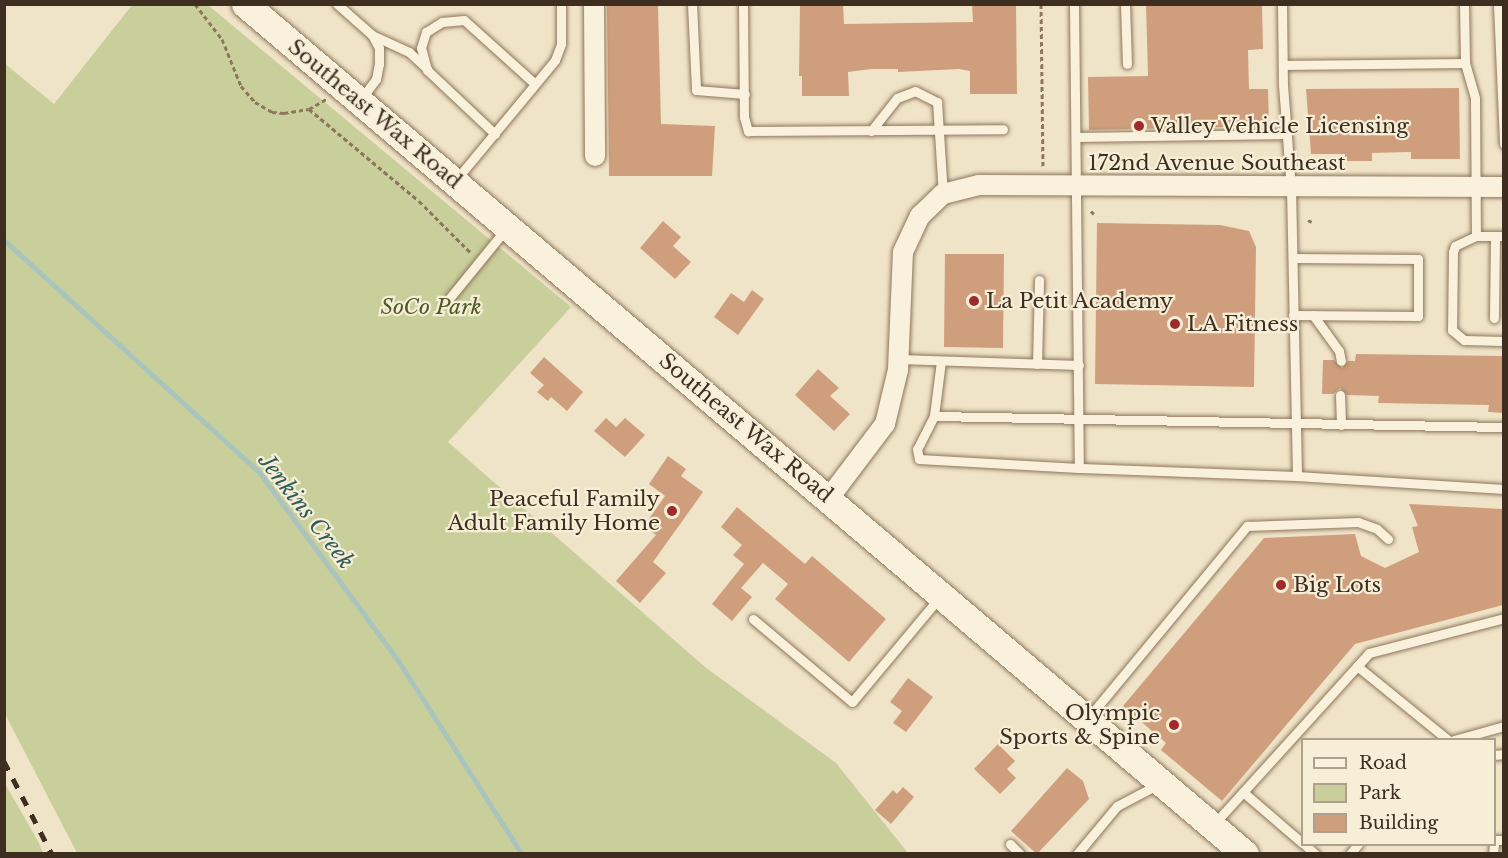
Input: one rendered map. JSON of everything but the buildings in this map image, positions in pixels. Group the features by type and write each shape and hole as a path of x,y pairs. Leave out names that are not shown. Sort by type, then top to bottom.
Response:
{"street":[{"name":"Southeast Wax Road","path":"245,4 829,498 1245,854"},
{"path":"594,4 595,156"},
{"name":"172nd Avenue Southeast","path":"938,197 979,185 1291,188 1503,187"},
{"path":"829,498 885,424 899,359 903,252 909,232 938,197"}],"lane":[{"path":"337,4 372,34 408,52 495,134"},
{"path":"455,182 555,60 561,44 561,4"},
{"path":"692,4 696,90 745,94"},
{"path":"743,4 745,126 754,133 1003,129"},
{"path":"1074,4 1079,185 1079,468"},
{"path":"1125,4 1127,64"},
{"path":"1282,4 1283,65 1291,188 1298,476"},
{"path":"1464,4 1465,63 1475,98 1476,236"},
{"path":"1498,4 1503,144"},
{"path":"427,69 421,48 426,32 442,22 464,20 534,83"},
{"path":"349,93 376,79 379,48 372,34"},
{"path":"1283,65 1465,63"},
{"path":"871,131 897,98 915,91 937,102 940,130 938,197"},
{"path":"1078,137 1287,134"},
{"path":"448,300 508,227"},
{"path":"1494,318 1499,236 1476,236 1455,246 1453,252 1452,330 1464,340 1503,341"},
{"path":"1293,258 1418,259 1418,316 1293,315"},
{"path":"1037,363 1039,280"},
{"path":"1313,315 1335,344 1341,361"},
{"path":"899,359 1079,365"},
{"path":"941,361 934,416 917,449 924,463 1298,476 1503,489"},
{"path":"1340,394 1341,425"},
{"path":"934,416 1503,428"},
{"path":"1088,719 1247,526 1366,523 1388,539"},
{"path":"753,619 852,702 942,595"},
{"path":"1212,825 1369,653 1503,618"},
{"path":"1357,666 1446,738"},
{"path":"1460,738 1503,726"},
{"path":"1492,728 1492,738"},
{"path":"1077,854 1117,806 1162,782"},
{"path":"1243,792 1301,842"},
{"path":"1010,844 1020,854"}],"path":[{"path":"195,4 222,39 241,86 255,102 272,112 309,109 326,99 349,93"},
{"path":"1041,4 1043,170"},
{"path":"309,109 433,214 480,262"},
{"path":"1308,220 1312,222"}],"green space":[{"name":"SoCo Park","path":"132,5 208,5 571,307 448,442 705,667 836,763 908,853 77,853 5,714 4,63 54,104"},
{"path":"4,782 38,841 43,853 5,853"}],"waterway":[{"name":"Jenkins Creek","path":"4,240 259,472 399,662 522,854"}],"railway":[{"path":"4,761 52,854"}],"place":[{"name":"Valley Vehicle Licensing","path":"1139,126"},
{"name":"La Petit Academy","path":"974,301"},
{"name":"LA Fitness","path":"1175,324"},
{"name":"Peaceful Family Adult Family Home","path":"672,511"},
{"name":"Big Lots","path":"1281,585"},
{"name":"Olympic Sports & Spine","path":"1174,725"}]}
